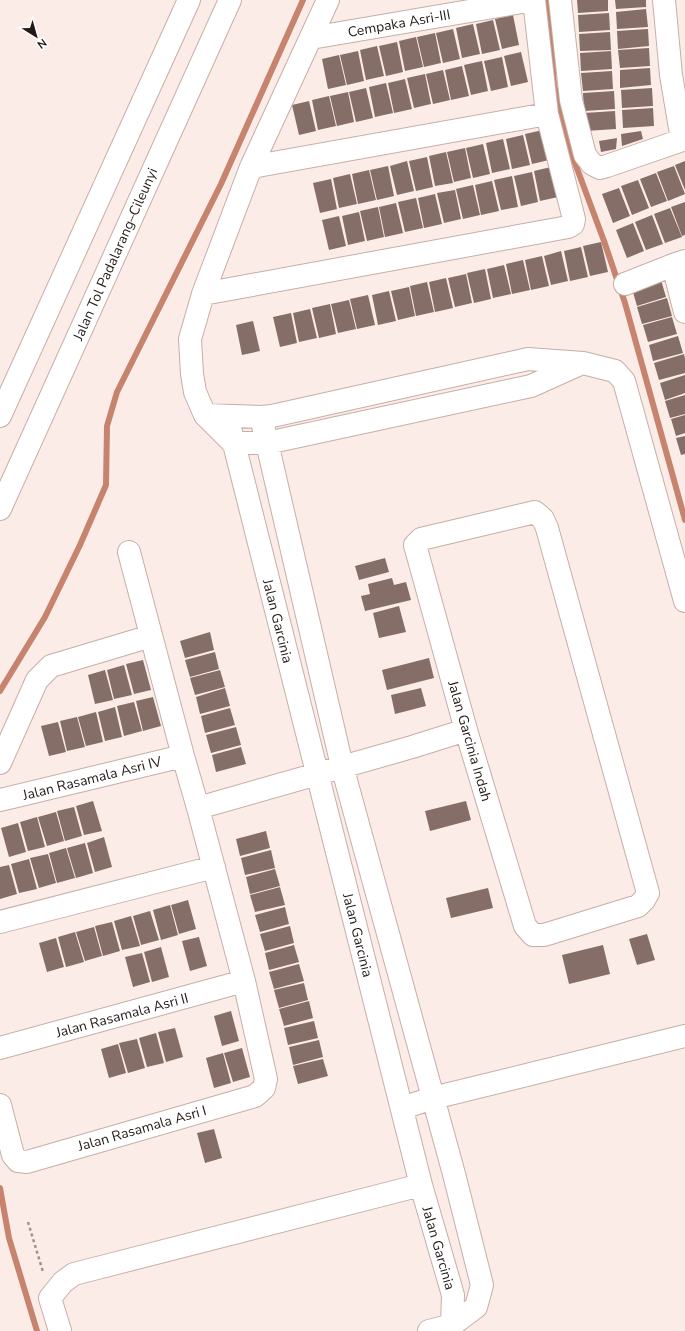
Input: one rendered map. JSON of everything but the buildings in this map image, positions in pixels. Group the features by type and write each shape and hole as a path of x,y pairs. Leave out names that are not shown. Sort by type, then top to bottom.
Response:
{"main road":[{"path":"0,416 189,0"},
{"name":"Jalan Tol Padalarang–Cileunyi","path":"0,509 230,0"},
{"path":"328,0 251,167 203,294 190,339 192,374 195,392 205,415 233,442 267,443 531,386 583,363"},
{"path":"203,294 573,224 574,219 547,114 534,0"},
{"name":"Cempaka Asri-III","path":"311,38 534,0"},
{"path":"560,0 571,100 585,155 592,164 600,168 683,139 671,75 664,0"},
{"path":"251,167 547,114"},
{"path":"625,284 679,263 685,312"},
{"path":"205,415 261,417 528,359 583,363 615,371 624,381 685,601"},
{"name":"Jalan Garcinia","path":"227,416 421,1185 453,1295 452,1325"},
{"name":"Jalan Garcinia","path":"261,417 342,766 454,1174 482,1285 476,1308 452,1325"},
{"name":"Jalan Garcinia Indah","path":"535,512 543,519 547,528 648,893 644,900 638,906 544,935 533,935 525,926 466,730 415,545 421,539 535,512"},
{"path":"129,552 244,981"},
{"path":"0,763 37,680 51,666 151,636"},
{"path":"198,808 412,747 466,730"},
{"name":"Jalan Rasamala Asri IV","path":"0,800 183,756"},
{"path":"0,922 214,867"},
{"name":"Jalan Rasamala Asri II","path":"0,1048 244,981"},
{"name":"Jalan Rasamala Asri I","path":"0,1105 14,1155 18,1161 27,1162 255,1096 264,1088 266,1079 244,981"},
{"path":"402,1108 433,1098 685,1036"},
{"path":"60,1331 50,1298 63,1282 74,1274 421,1185"},
{"path":"429,1331 452,1325"}],"path":[{"path":"28,1222 50,1298"}],"waterway":[{"path":"0,691 45,617 80,545 106,485 107,426 117,392 221,184 303,0"},
{"path":"548,0 554,85 569,147 625,303 685,520"},
{"path":"0,1188 9,1238 37,1331"}]}
